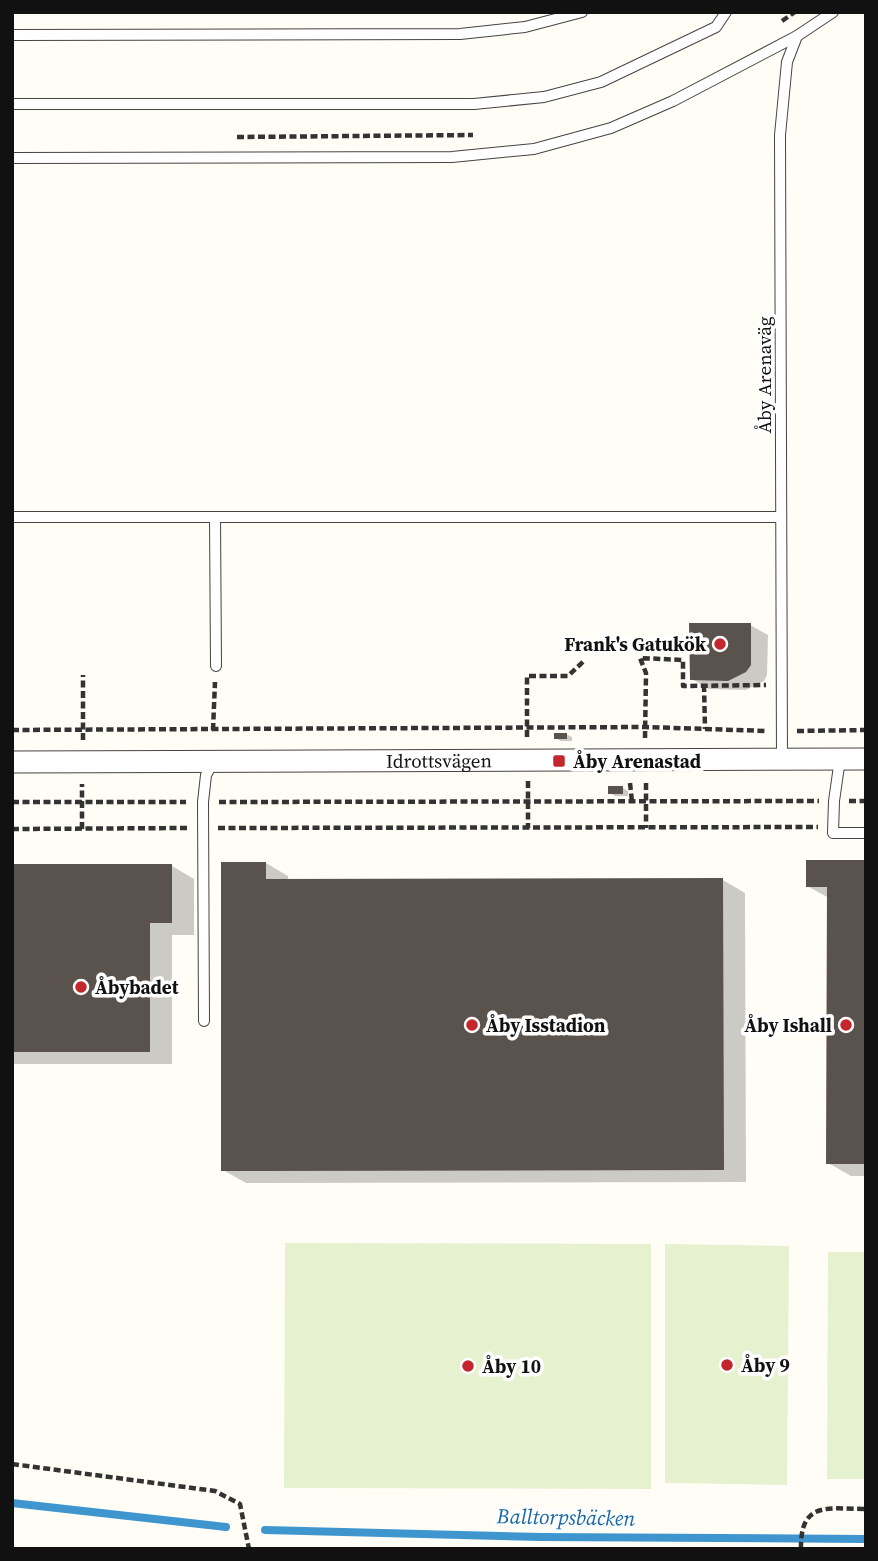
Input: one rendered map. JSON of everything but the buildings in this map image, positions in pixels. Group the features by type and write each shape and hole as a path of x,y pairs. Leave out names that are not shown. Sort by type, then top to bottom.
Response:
{"street":[{"name":"Idrottsvägen","path":"12,762 866,759"}],"lane":[{"path":"12,35 460,34 525,27 582,12"},
{"path":"12,104 474,104 544,97 601,82 716,26 726,12"},
{"path":"12,158 452,157 534,149 611,128 673,101 797,36 833,12"},
{"name":"Åby Arenaväg","path":"782,759 780,135 787,62 797,36"},
{"path":"12,517 781,517"},
{"path":"215,517 216,666"},
{"path":"840,759 833,833 866,833"},
{"path":"204,1021 203,802 206,775 214,761"}],"path":[{"path":"634,740 645,740 646,673 640,658 683,660 683,686 782,685"},
{"path":"528,828 527,676 568,676 585,660"},
{"path":"213,730 216,666"},
{"path":"705,685 705,729"},
{"path":"12,730 645,727 782,731 866,730"},
{"path":"622,783 631,783 632,802"},
{"path":"12,802 866,801"},
{"path":"12,829 833,827"},
{"path":"12,1464 215,1490 240,1504 249,1549"},
{"path":"801,1549 801,1531 807,1517 822,1509 866,1509"}],"green space":[{"name":"Åby 10","path":"285,1243 651,1244 651,1489 284,1488"},
{"name":"Åby 9","path":"665,1244 789,1246 787,1485 665,1483"},
{"path":"828,1252 866,1252 866,1479 827,1479"}],"waterway":[{"name":"Balltorpsbäcken","path":"12,1503 226,1527"},
{"name":"Balltorpsbäcken","path":"265,1530 541,1537 866,1539"}],"place":[{"name":"Frank's Gatukök","path":"720,644"},
{"name":"Åby Arenastad","path":"559,761"},
{"name":"Åbybadet","path":"81,987"},
{"name":"Åby Isstadion","path":"472,1025"},
{"name":"Åby Ishall","path":"846,1025"},
{"name":"Åby 9","path":"727,1365"},
{"name":"Åby 10","path":"468,1366"}]}
